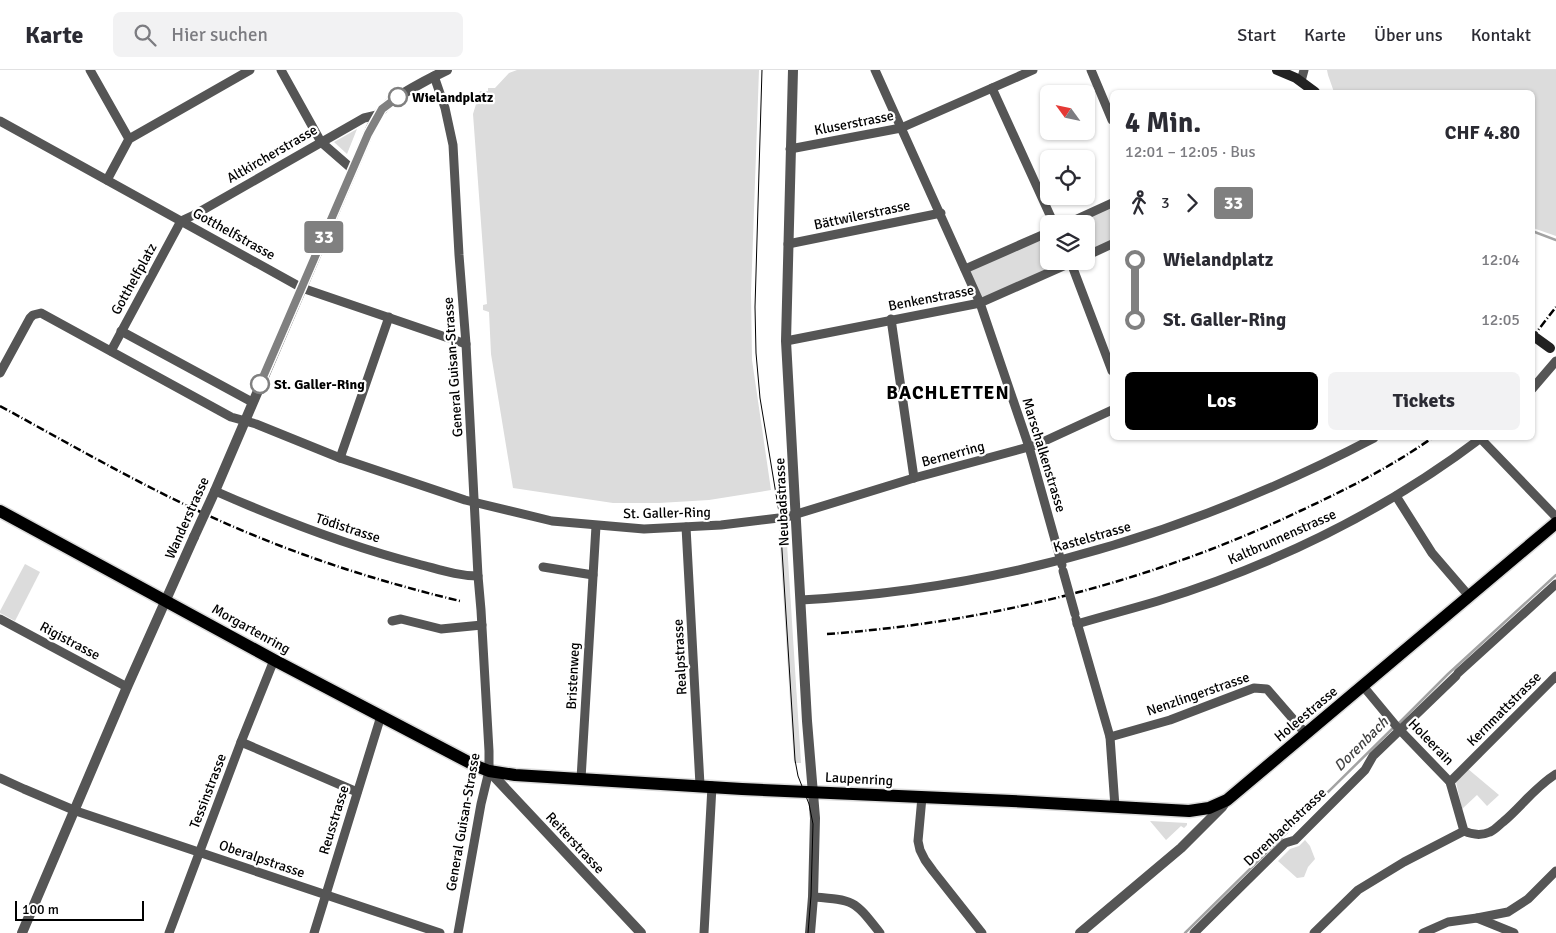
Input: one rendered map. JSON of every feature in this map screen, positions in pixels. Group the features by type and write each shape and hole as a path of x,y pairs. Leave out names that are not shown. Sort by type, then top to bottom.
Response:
{"main road":[{"path":"1277,70 1301,81 1312,90"},
{"path":"1535,337 1553,350"},
{"name":"Morgartenring","path":"0,511 274,660 476,766 489,771"},
{"name":"Holeestrasse","path":"1227,800 1556,523"},
{"name":"Laupenring","path":"489,771 515,775 706,786 1189,811 1209,808 1227,800"}],"street":[{"path":"90,70 129,138"},
{"path":"107,180 129,138 250,70"},
{"path":"281,70 321,142 352,169"},
{"path":"378,115 388,104 433,73 447,70"},
{"name":"Neubadstrasse","path":"792,70 786,341 807,721 813,792 815,853 810,933"},
{"name":"Marschalkenstrasse","path":"875,70 980,302 1029,447 1110,737 1115,807"},
{"name":"Kluserstrasse","path":"790,149 901,128 1033,70"},
{"path":"1091,70 1110,115"},
{"path":"1301,81 1304,70"},
{"name":"General Guisan-Strasse","path":"433,73 445,108 453,145 489,731 489,771 481,804 458,933"},
{"path":"992,88 1050,215"},
{"name":"Altkircherstrasse","path":"181,221 364,118 378,115"},
{"name":"Wanderstrasse","path":"22,933 76,811 127,687 245,422 352,169 378,115"},
{"name":"Gotthelfstrasse","path":"0,121 302,288 466,344"},
{"path":"1087,215 1110,205"},
{"name":"Bättwilerstrasse","path":"788,244 940,213"},
{"name":"Gotthelfplatz","path":"111,351 181,221"},
{"name":"Benkenstrasse","path":"966,269 1040,236"},
{"path":"1095,252 1110,245"},
{"name":"Benkenstrasse","path":"786,341 980,302 1054,270"},
{"path":"1076,270 1110,365"},
{"name":"St. Galler-Ring","path":"0,374 30,318 41,313 232,417 256,424 340,458 444,494 474,502 552,521 644,530 721,526 796,514"},
{"path":"340,458 389,317"},
{"path":"891,319 914,478"},
{"path":"121,331 252,402"},
{"path":"1535,386 1556,361"},
{"name":"Bernerring","path":"796,514 914,478 1029,447 1110,411"},
{"name":"Kastelstrasse","path":"801,600 935,587 1061,561 1151,534 1210,513 1266,490 1370,440"},
{"name":"Kaltbrunnenstrasse","path":"1077,624 1159,600 1249,568 1310,542 1396,496 1478,440"},
{"path":"1483,440 1556,517"},
{"name":"Tödistrasse","path":"215,491 307,529 357,546 465,576 478,576"},
{"path":"1396,496 1432,553 1469,596"},
{"name":"Bristenweg","path":"582,778 596,526"},
{"name":"Realpstrasse","path":"686,528 706,786 704,933"},
{"path":"543,567 593,576"},
{"name":"Dorenbachstrasse","path":"1194,933 1285,843 1294,840 1365,770 1372,756 1396,726 1457,674 1556,584"},
{"name":"Rigistrasse","path":"0,619 127,687"},
{"path":"392,621 401,619 441,629 482,625"},
{"name":"Tessinstrasse","path":"169,933 274,660"},
{"name":"Kernmattstrasse","path":"1450,782 1556,676"},
{"name":"Holeerain","path":"1363,686 1396,726 1450,782 1464,831"},
{"name":"Nenzlingerstrasse","path":"1110,737 1170,720 1254,688 1267,689 1306,734"},
{"name":"Reusstrasse","path":"314,933 381,716"},
{"path":"241,742 357,792"},
{"name":"Reiterstrasse","path":"489,771 636,931"},
{"path":"1314,933 1358,890 1404,862 1464,831 1478,835 1491,832 1509,818 1544,782 1556,774"},
{"name":"Oberalpstrasse","path":"0,778 76,811 440,933"},
{"path":"922,797 919,831 920,850 932,871 982,933"},
{"name":"Holeestrasse","path":"1080,933 1181,848 1227,800"},
{"path":"1423,933 1448,922 1508,912 1528,900 1556,871"},
{"path":"813,898 852,902 862,910 880,933"},
{"path":"1477,918 1514,933"}],"shaded area":[{"path":"517,70 759,70 751,294 752,360 771,490 709,500 613,503 513,488 491,354 489,312 483,310 483,305 487,304 473,114 480,91 488,91 488,88 495,88 509,73"},
{"path":"1327,70 1556,70 1556,236 1535,229 1535,90 1333,90"},
{"path":"357,129 347,154 334,142"},
{"path":"1110,201 1110,243 1095,250 1095,215 1079,215"},
{"path":"1040,233 1040,270 1051,270 982,302 966,266"},
{"path":"786,528 801,763 794,763 779,529"},
{"path":"25,564 40,572 15,621 0,613 0,611"},
{"path":"1468,769 1499,795 1487,806 1477,795 1462,809 1456,782"},
{"path":"1150,821 1187,823 1187,825 1184,828 1181,826 1166,840"},
{"path":"1305,840 1310,846 1315,859 1308,867 1304,877 1297,878 1278,861 1290,849 1299,846"}],"waterway":[{"path":"1535,232 1556,240"},
{"name":"Dorenbach","path":"1398,724 1448,674 1556,575"},
{"name":"Dorenbach","path":"1185,933 1394,727"}],"tram line":[{"path":"762,70 755,307 756,353 760,398 780,518 795,760 798,776 809,804 813,824 808,933"}],"railway":[{"path":"1535,334 1556,307"},
{"path":"0,406 153,489 236,528 330,564 460,601"},
{"path":"827,634 949,620 1009,609 1069,595 1128,578 1244,536 1300,511 1368,478 1429,440"}],"bus line":[{"name":"33","path":"260,384 368,134 382,109 398,97"}],"place":[{"name":"Wielandplatz","path":"398,97"},
{"name":"St. Galler-Ring","path":"260,384"}],"district":[{"name":"BACHLETTEN","path":"948,393"}]}
